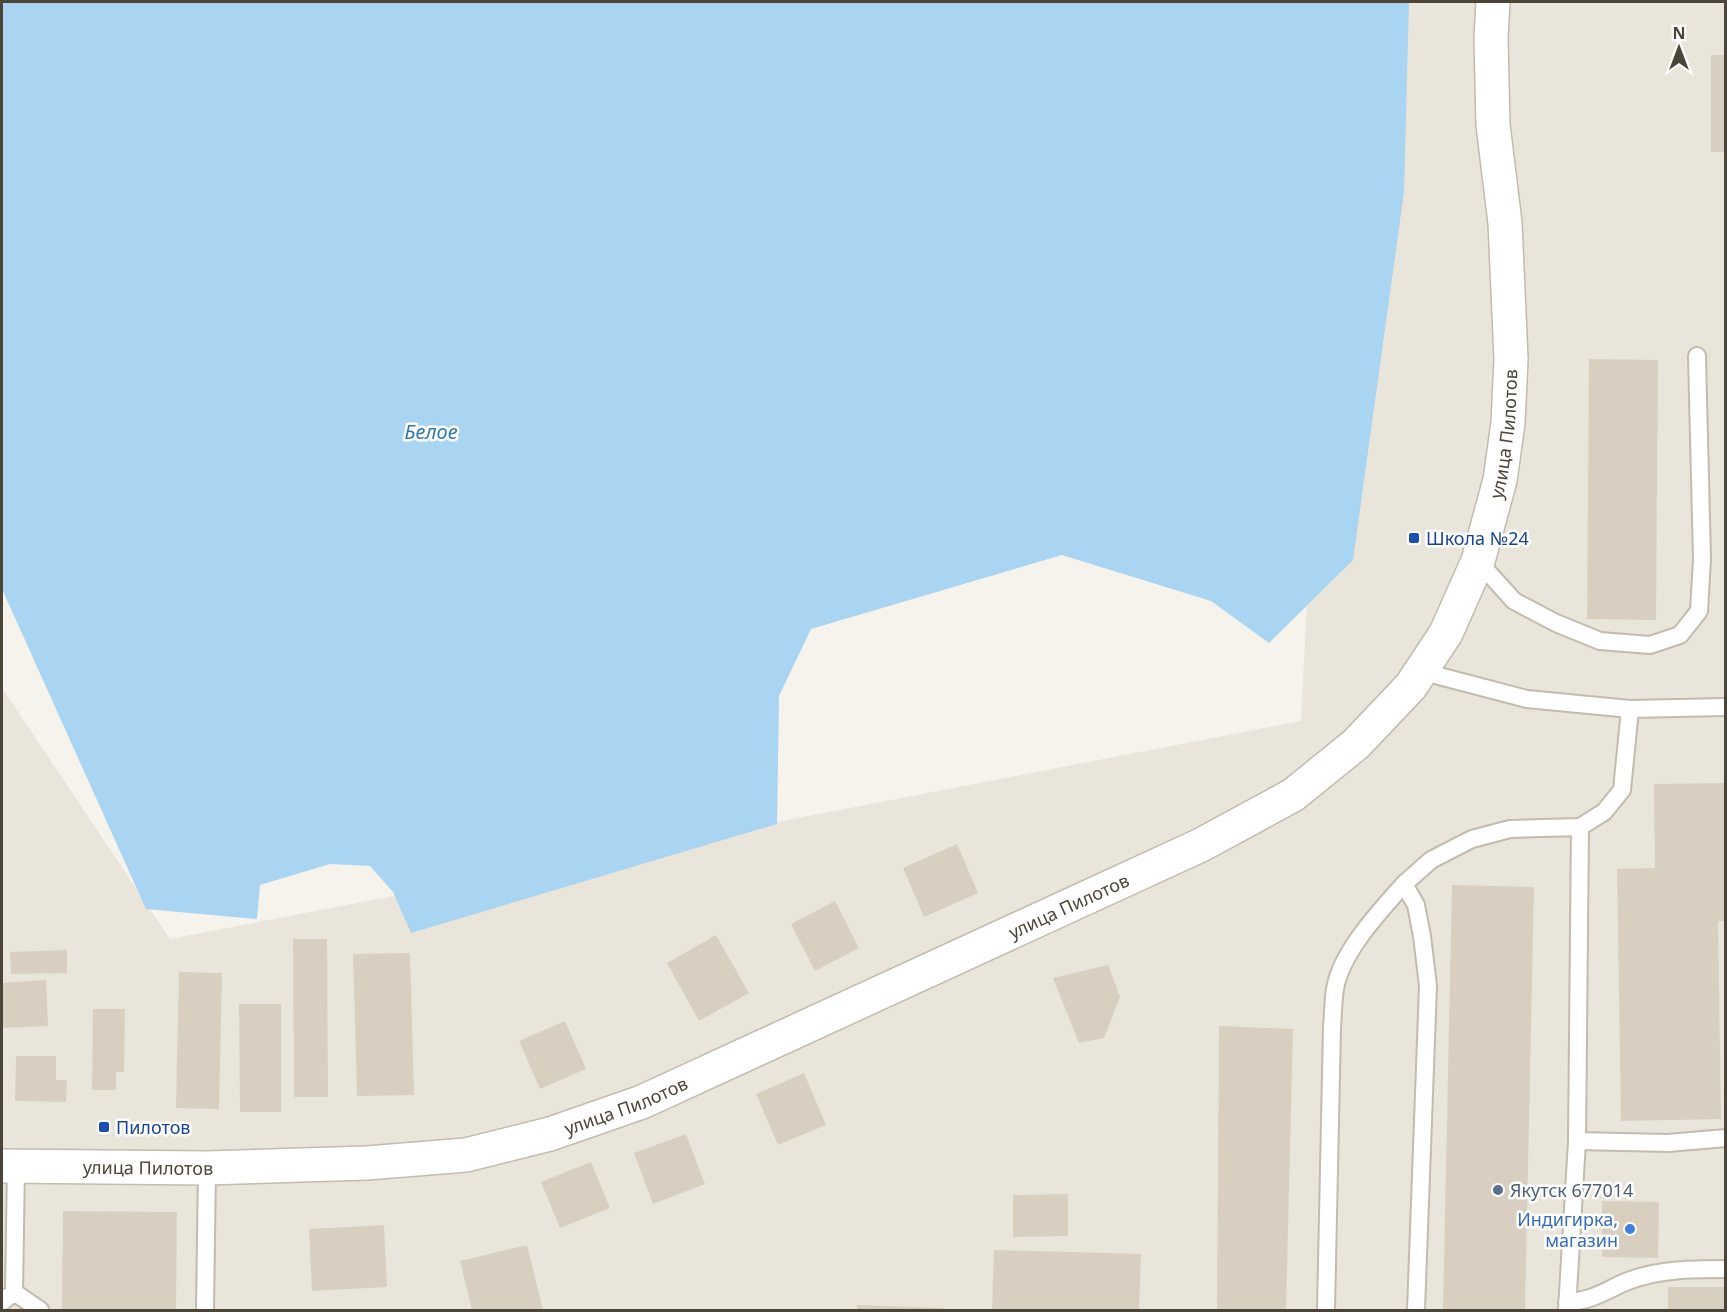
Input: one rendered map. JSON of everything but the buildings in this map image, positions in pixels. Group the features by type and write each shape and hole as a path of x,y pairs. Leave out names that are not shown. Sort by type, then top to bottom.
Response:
{"street":[{"name":"улица Пилотов","path":"9,1166 207,1168 367,1163 466,1155 550,1134 642,1102 1201,845 1293,795 1356,744 1411,686 1446,633 1478,561 1500,480 1508,423 1511,359 1505,224 1493,125 1491,38 1493,2"}],"lane":[{"path":"1478,561 1514,601 1556,623 1600,641 1650,645 1680,635 1699,611 1702,559 1697,356"},
{"path":"1420,671 1527,699 1630,709 1725,708"},
{"path":"1326,1311 1332,1027 1335,988 1348,956 1376,916 1404,884 1431,860 1472,839 1510,829 1580,827 1604,812 1622,790 1630,709"},
{"path":"1580,827 1577,1141 1567,1306 1595,1298 1630,1281 1667,1272 1725,1269"},
{"path":"1404,884 1416,905 1428,986 1416,1311"},
{"path":"1577,1141 1668,1143 1725,1138"},
{"path":"9,1166 8,1297 40,1311"},
{"path":"204,1311 207,1168"}],"shaded area":[{"path":"1337,2 1725,2 1725,1310 2,1310 2,688 170,939 1301,721"}],"water":[{"name":"Белое","path":"2,2 1409,2 1404,192 1353,560 1269,643 1211,601 1062,555 811,629 779,696 777,824 411,933 393,892 370,866 330,864 260,885 257,919 146,909 2,589"}],"place":[{"name":"Школа №24","path":"1414,538"},
{"name":"Пилотов","path":"104,1127"},
{"name":"Якутск 677014","path":"1498,1190"},
{"name":"Индигирка, магазин","path":"1630,1229"}]}
